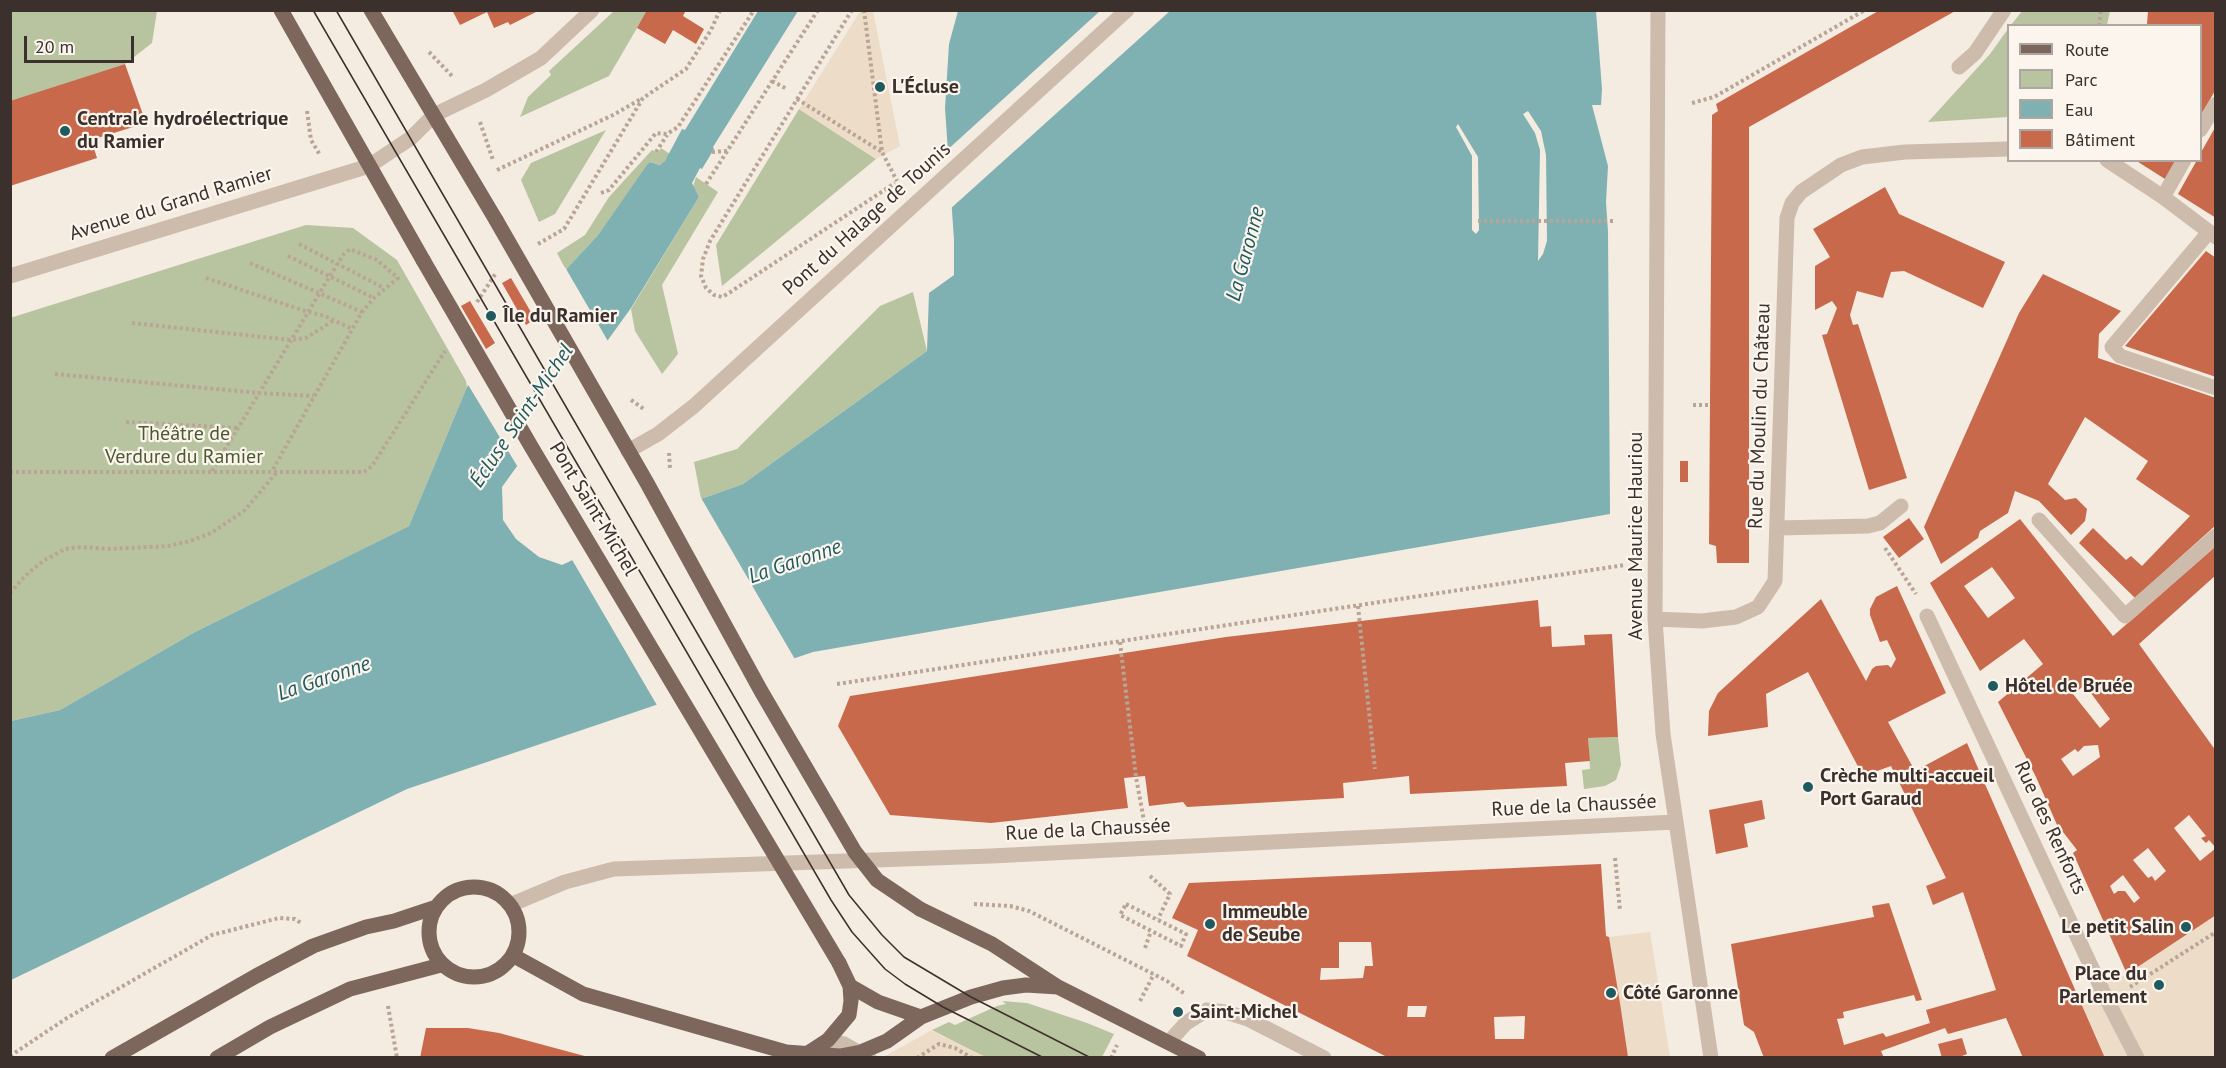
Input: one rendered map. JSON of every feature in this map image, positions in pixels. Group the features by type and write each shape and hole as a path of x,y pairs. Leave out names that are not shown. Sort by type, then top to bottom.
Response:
{"main road":[{"name":"Pont Saint-Michel","path":"281,10 532,448 839,963 850,986"},
{"path":"371,10 628,451 761,691 855,852 877,880 920,909 992,944 1058,987 1199,1058"},
{"path":"472,887 487,889 510,905 519,929 513,956 493,973 479,977 464,976 441,965 432,949 428,922 436,907 446,897 459,890 472,887"},
{"path":"112,1058 313,946 366,927 394,921 436,907"},
{"path":"513,956 583,994 786,1052 840,1056 865,1055 921,1017 952,1004 1003,988 1026,985 1058,987"},
{"path":"217,1058 270,1027 350,989 441,965"},
{"path":"808,1053 828,1040 849,1015 850,986"},
{"path":"850,986 878,1002 921,1017"}],"street":[{"name":"Avenue du Grand Ramier","path":"10,276 369,166 411,138 434,115 486,90 541,58 592,10"},
{"name":"Pont du Halage de Tounis","path":"628,451 658,434 701,400 1127,10"},
{"name":"Avenue Maurice Hauriou","path":"1658,10 1655,619 1663,734 1711,1058"},
{"path":"1959,67 1975,53 2004,10"},
{"path":"2202,127 2216,104"},
{"name":"Rue du Moulin du Château","path":"1655,619 1702,621 1736,617 1758,607 1775,581 1787,218 1792,203 1801,192 1841,165 1862,157 1905,152 2007,149"},
{"path":"2110,162 2163,197 2212,235 2112,347 2120,356 2216,388"},
{"path":"2163,197 2183,162"},
{"path":"1777,528 1868,526 1880,523 1901,506"},
{"path":"2039,520 2125,615 2216,536"},
{"name":"Rue des Renforts","path":"1927,616 2105,996 2137,1058"},
{"name":"Rue de la Chaussée","path":"510,905 566,882 614,869 991,856 1675,822"},
{"path":"1169,1042 1186,1023 1208,1010 1226,1012 1248,1019 1324,1058"},
{"path":"828,1040 844,1044 865,1055"}],"path":[{"path":"497,170 613,115 686,69 711,30 720,10"},
{"path":"601,193 609,190 656,133 668,134 680,129 754,10"},
{"path":"706,184 818,10"},
{"path":"852,10 710,241 703,259 701,276 706,288 714,295 722,297 882,192"},
{"path":"864,10 882,152 897,182"},
{"path":"1692,103 1714,97 1865,10"},
{"path":"772,81 787,89"},
{"path":"536,245 564,229 643,98"},
{"path":"797,99 882,152"},
{"path":"306,110 311,140 328,178"},
{"path":"656,152 668,134"},
{"path":"712,152 728,151"},
{"path":"1478,220 1615,221"},
{"path":"298,244 384,288"},
{"path":"10,593 43,561 65,549 81,546 110,549 168,546 190,541 211,532 244,511 275,471 313,396 362,312 384,288 398,278 377,260 350,249 308,312 211,471"},
{"path":"288,256 374,298"},
{"path":"250,263 362,312"},
{"path":"475,305 500,267"},
{"path":"206,278 325,316 352,329"},
{"path":"132,323 291,340 306,338 334,320"},
{"path":"10,472 364,472 372,466 450,343"},
{"path":"55,374 313,396"},
{"path":"1693,405 1710,405"},
{"path":"126,422 237,428"},
{"path":"1883,545 1914,590"},
{"path":"837,684 1625,565"},
{"path":"1358,606 1375,769"},
{"path":"1120,642 1136,777 1144,821"},
{"path":"1615,858 1620,911"},
{"path":"1150,876 1170,894 1158,920"},
{"path":"964,904 1010,906 1029,911 1167,981"},
{"path":"1126,904 1186,934 1181,946 1151,931 1120,915 1126,904"},
{"path":"10,1056 67,1018 212,935 279,918 295,919 301,923"},
{"path":"1145,948 1151,931"},
{"path":"2105,996 2130,987 2216,932"},
{"path":"1138,1004 1154,974"},
{"path":"383,979 397,1058"},
{"path":"917,1058 939,1044 955,1048 972,1058"}],"green space":[{"path":"2022,10 2110,11 2107,24 2012,24"},
{"path":"10,11 157,11 152,43 125,64 11,101"},
{"path":"614,11 647,11 609,76 520,117 528,97 551,75 549,71"},
{"path":"2007,30 2007,117 1928,122 1990,54"},
{"path":"799,109 876,159 722,286 716,245"},
{"path":"606,130 555,214 539,222 521,180 531,163"},
{"path":"661,148 670,154 665,161 661,165 650,162 598,235 566,270 557,253 585,235 609,197 652,150 658,153"},
{"path":"696,177 718,192 662,285 678,354 662,374 635,331 631,309 699,197 693,187"},
{"name":"Théâtre de Verdure du Ramier","path":"306,225 353,228 397,260 466,381 467,387 409,526 195,632 60,710 11,721 10,318"},
{"path":"913,292 927,351 743,484 701,499 694,462 737,449 880,306"},
{"path":"1618,737 1621,765 1616,780 1605,786 1584,789 1582,770 1590,769 1588,738"},
{"path":"1002,1001 1027,1003 1114,1034 1102,1057 986,1058 932,1030 949,1022 955,1025 1006,1004"}],"shaded area":[{"path":"861,10 873,11 900,146 876,159 799,109"},
{"name":"Place du Parlement","path":"2215,915 2215,1057 2105,1057 2078,996 2127,974"},
{"path":"1650,932 1670,1057 1628,1057 1609,937"},
{"path":"932,1030 986,1057 886,1058 885,1056"}],"water":[{"path":"758,11 798,11 713,147 702,169 700,168 692,183 699,197 631,308 502,487 503,520 516,539 539,557 562,565 701,499 743,484 927,351 929,293 954,275 954,240 945,108 949,44 958,11 1596,11 1602,89 1601,105 1592,105 1608,166 1606,202 1610,514 813,652 407,789 11,980 11,721 60,710 195,632 409,526 467,387 517,323 598,235 647,165 650,162 660,165 665,161 682,129 685,130","holes":["1528,111 1541,131 1546,155 1547,241 1538,261 1540,150 1535,133 1523,114","1458,124 1478,157 1479,230 1476,234 1472,230 1472,156 1456,127"]}],"pier":[{"path":"1100,11 1170,11 949,210 945,152"},
{"path":"565,267 609,343 519,469 467,383 515,321"},
{"path":"700,496 796,661 658,707 571,558"}],"building":[{"path":"452,10 540,10 510,25 508,22 494,28 487,12 460,25"},
{"path":"647,10 686,10 683,16 704,29 696,44 673,30 665,44 637,28"},
{"path":"1880,10 1957,10 1749,127 1749,563 1717,563 1716,546 1709,544 1712,115 1718,111 1716,104"},
{"path":"2148,10 2216,10 2216,89 2202,114 2202,24 2147,24"},
{"name":"Centrale hydroélectrique du Ramier","path":"125,64 146,123 91,140 97,158 10,186 10,101"},
{"path":"2216,126 2216,218 2178,194 2196,162 2202,162 2202,150"},
{"path":"2138,162 2175,162 2165,179"},
{"path":"1885,187 1899,214 2005,262 1983,308 1904,271 1891,272 1883,298 1857,291 1850,315 1853,325 1858,324 1907,478 1869,490 1822,335 1827,334 1837,308 1832,301 1815,310 1815,266 1830,257 1813,229"},
{"path":"2206,251 2216,258 2216,377 2125,346"},
{"path":"2043,274 2121,311 2099,334 2098,358 2216,398 2216,525 2135,598 2079,543 2093,528 2126,560 2131,556 2142,566 2190,516 2136,479 2148,461 2085,417 2048,484 2065,500 2076,498 2087,509 2085,521 2071,535 2039,501 2015,491 2008,513 1980,531 1978,538 1941,564 1924,527 2019,313"},
{"path":"511,278 535,319 526,325 502,283"},
{"path":"470,301 495,343 486,349 461,306"},
{"path":"1680,461 1688,461 1688,482 1680,482"},
{"path":"1909,518 1924,539 1899,558 1883,537"},
{"path":"2020,519 2113,636 2216,546 2216,575 2139,644 2216,751 2216,848 2216,915 2127,974 2073,853 2077,850 2063,832 2061,834 2036,777 1998,702 2043,664 2024,639 1980,671 1930,583","holes":["1992,567 2015,598 1988,618 1964,586","2085,685 2110,719 2100,728 2073,694","2098,745 2100,757 2073,776 2061,759 2075,749 2078,752 2084,746","2189,815 2206,836 2201,838 2206,843 2209,840 2216,848 2200,861 2174,828","2148,848 2166,871 2155,881 2152,876 2148,878 2133,860","2123,875 2140,898 2134,903 2125,891 2118,891 2114,894 2110,886"]},
{"path":"1897,586 1946,693 1888,722 1915,771 1967,743 2105,1058 2023,1058 2006,1018 1948,1034 1945,1028 1881,1051 1884,1058 1764,1058 1754,1032 1744,1025 1731,944 1874,917 1872,906 1889,903 1922,1000 1916,1001 1914,995 1843,1012 1844,1018 1837,1019 1844,1045 1883,1033 1886,1037 1930,1023 1926,1010 1996,990 1963,892 1933,905 1926,886 1946,878 1891,766 1863,776 1808,672 1766,694 1768,727 1708,736 1709,711 1718,693 1821,599 1866,681 1876,666 1888,665 1891,668 1896,659 1887,640 1880,642 1870,609 1876,597"},
{"path":"1538,600 1540,627 1551,626 1552,647 1585,645 1584,635 1612,634 1618,737 1588,738 1590,761 1565,763 1567,786 1410,794 1409,776 1343,783 1344,798 1187,807 1183,802 1149,806 1145,776 1124,778 1128,808 991,823 890,815 838,726 850,696 1226,637"},
{"path":"1762,800 1765,819 1744,824 1748,847 1716,854 1709,810"},
{"path":"1601,864 1606,936 1609,937 1628,1057 1389,1058 1187,956 1198,930 1172,918 1189,883","holes":["1339,942 1371,942 1373,966 1365,966 1363,978 1320,980 1321,968 1339,968","1408,1006 1427,1006 1425,1017 1407,1017","1525,1016 1524,1039 1495,1039 1494,1017"]},
{"path":"426,1028 468,1028 499,1033 592,1058 420,1058"},
{"path":"1962,1038 1967,1054 1957,1058 1942,1058 1938,1044"}],"tram line":[{"path":"313,10 831,900 852,932 885,969 905,984 943,1007 1044,1058"},
{"path":"336,10 849,895 882,935 904,957 971,997 1091,1058"}],"place":[{"name":"L'Écluse","path":"880,87"},
{"name":"Centrale hydroélectrique du Ramier","path":"65,131"},
{"name":"Île du Ramier","path":"491,316"},
{"name":"Hôtel de Bruée","path":"1993,686"},
{"name":"Crèche multi-accueil Port Garaud","path":"1808,787"},
{"name":"Immeuble de Seube","path":"1210,924"},
{"name":"Le petit Salin","path":"2186,927"},
{"name":"Place du Parlement","path":"2159,985"},
{"name":"Côté Garonne","path":"1611,993"},
{"name":"Saint-Michel","path":"1178,1012"}],"water label":[{"name":"La Garonne","path":"1246,254"},
{"name":"Écluse Saint-Michel","path":"522,416"},
{"name":"La Garonne","path":"795,562"},
{"name":"La Garonne","path":"324,679"}]}
